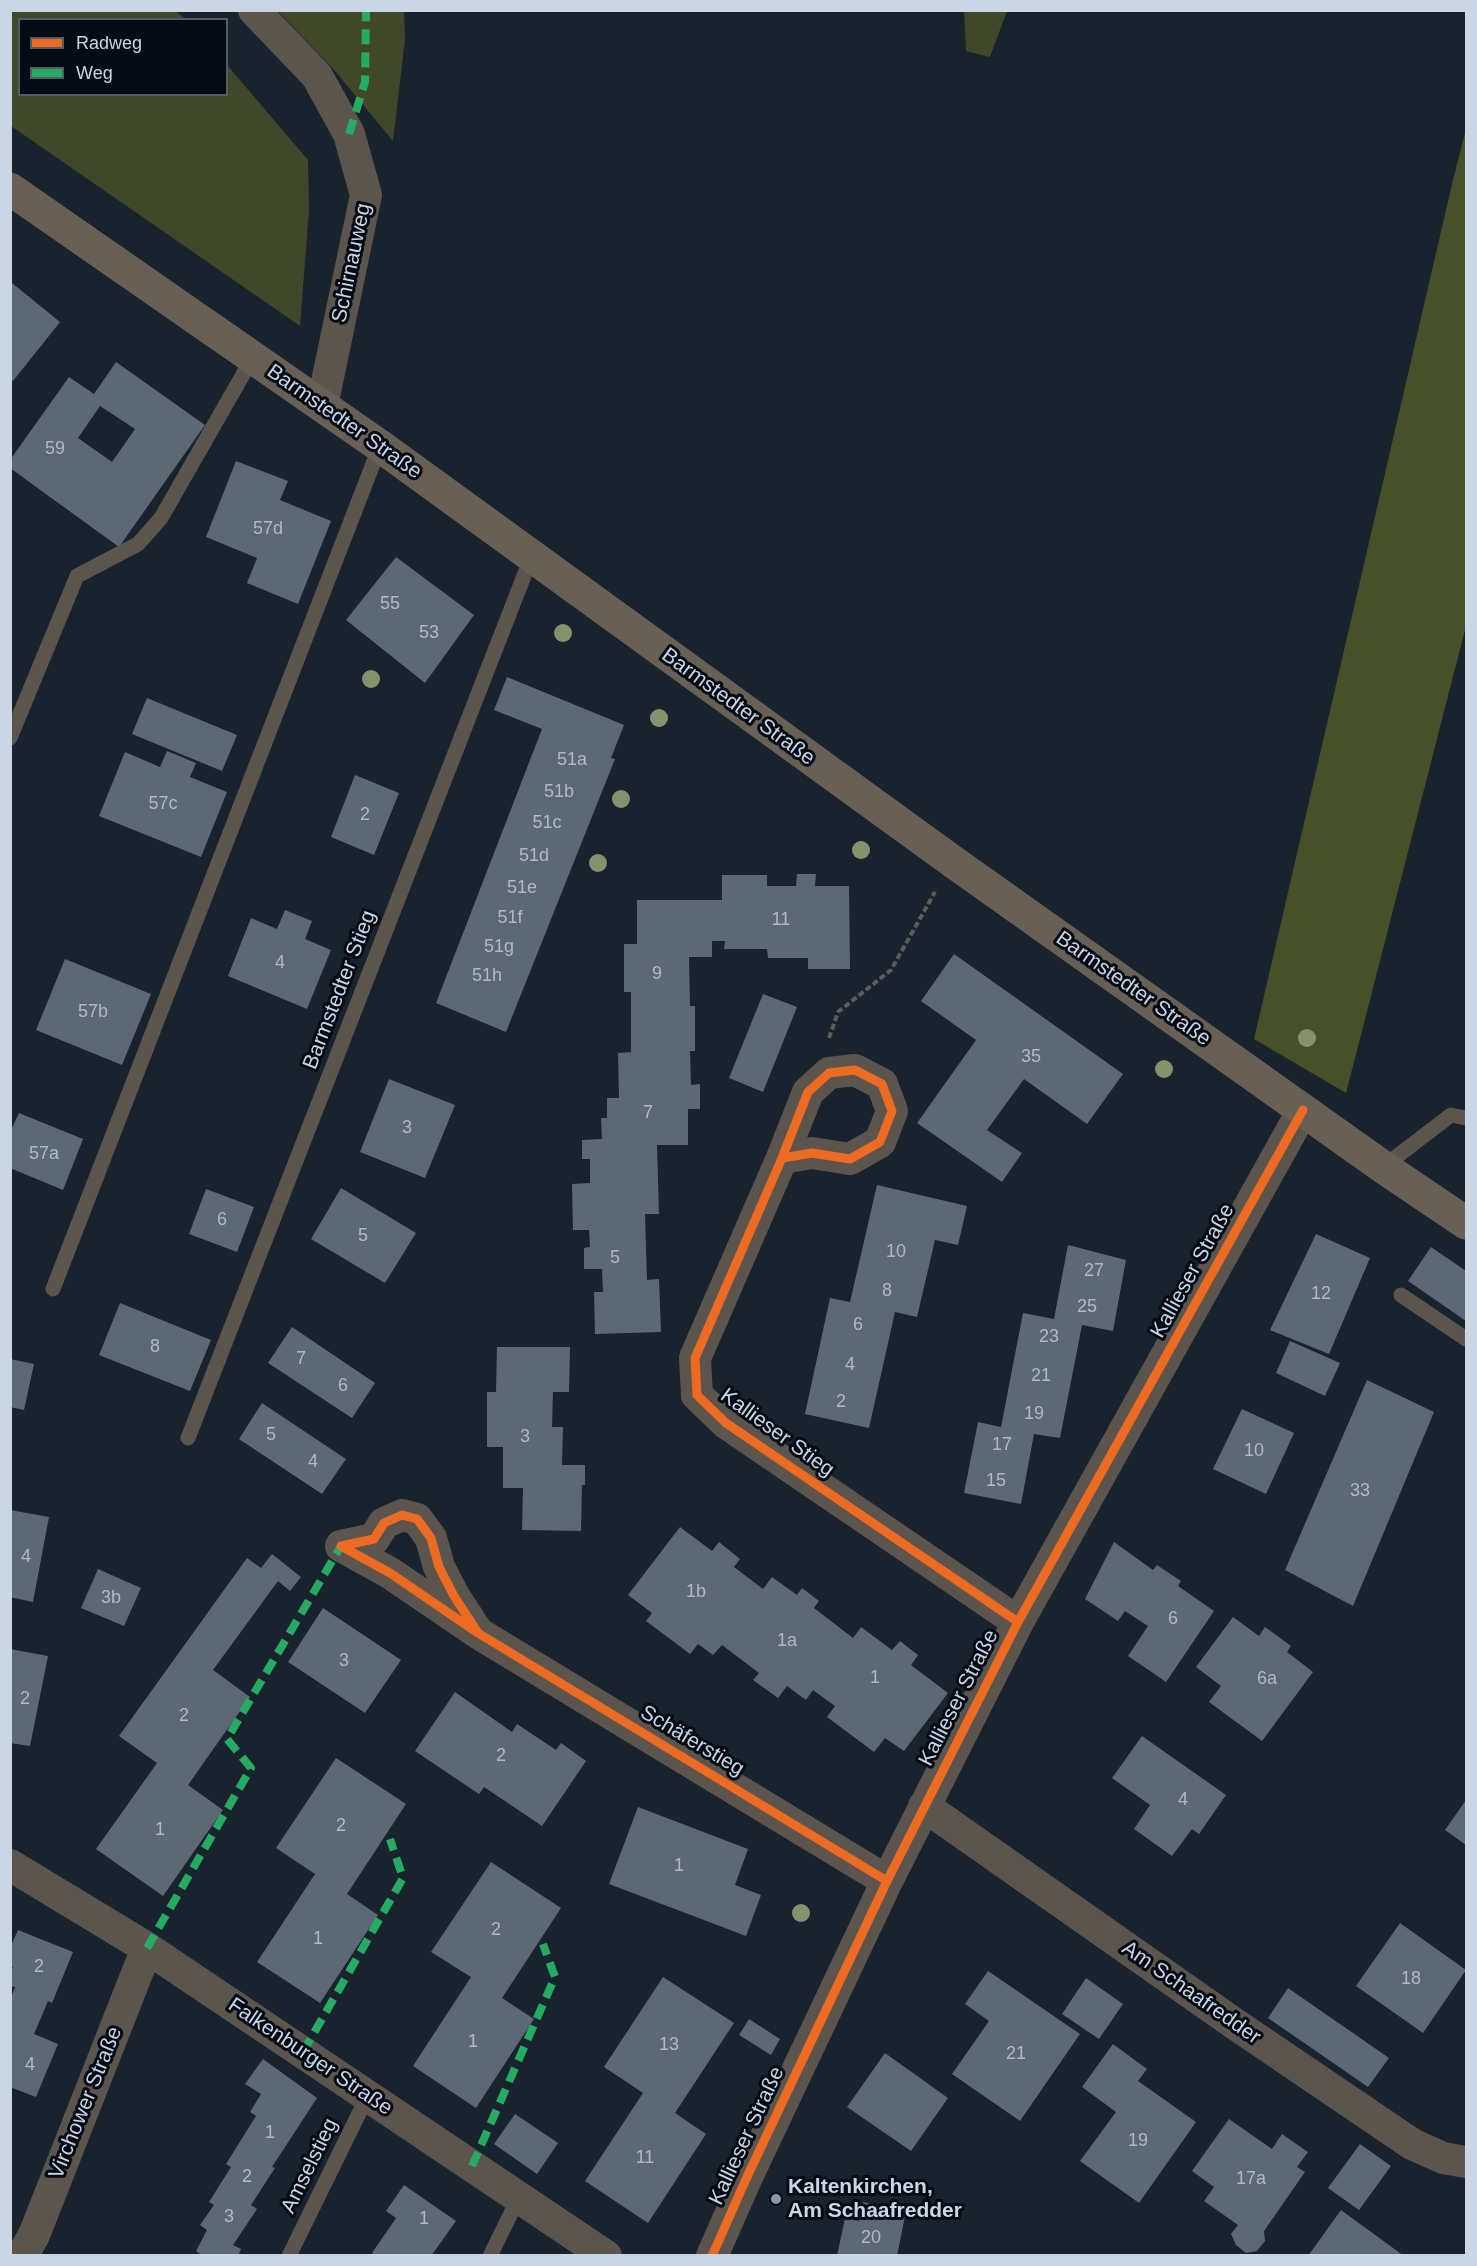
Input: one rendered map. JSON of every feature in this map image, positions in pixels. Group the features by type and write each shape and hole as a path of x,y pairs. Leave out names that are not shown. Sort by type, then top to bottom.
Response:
{"main road":[{"name":"Barmstedter Straße","path":"10,189 380,446 531,558 952,861 1383,1167 1467,1223"}],"street":[{"name":"Schirnauweg","path":"254,10 317,76 350,134 366,195 322,406"},
{"name":"Kallieser Stieg","path":"782,1158 812,1153 850,1159 880,1142 892,1111 882,1084 855,1070 829,1073 808,1092 782,1158 695,1358 697,1395 726,1423 1018,1622"},
{"name":"Kallieser Straße","path":"712,2256 887,1881 1018,1622 1303,1110"},
{"name":"Schäferstieg","path":"478,1633 887,1881"},
{"name":"Am Schaafredder","path":"924,1806 1225,2017 1412,2144 1443,2158 1467,2162"},
{"name":"Falkenburger Straße","path":"10,1864 147,1948 606,2256"},
{"name":"Virchower Straße","path":"22,2256 34,2235 147,1948"}],"lane":[{"path":"10,738 77,576 138,544 161,519 253,357"},
{"path":"53,1289 380,446"},
{"name":"Barmstedter Stieg","path":"188,1438 531,558"},
{"path":"1383,1167 1450,1115 1467,1118"},
{"path":"1401,1295 1467,1339"},
{"name":"Amselstieg","path":"290,2256 368,2095"},
{"path":"490,2256 519,2197"}],"path":[{"path":"808,1092 838,1012 891,970 952,861"}],"green space":[{"path":"11,10 176,11 184,18 18,18 18,96 228,96 228,66 308,160 309,211 300,326 11,126"},
{"path":"278,11 404,11 405,39 393,141 335,71"},
{"path":"964,11 1007,11 990,57 966,51"},
{"path":"1466,129 1466,626 1346,1093 1254,1039"}],"building":[{"path":"12,283 60,322 13,381 10,379 10,285"},
{"path":"116,362 205,425 119,547 10,468 10,460 69,377 94,394","holes":["100,406 135,429 112,462 78,438"]},
{"path":"236,461 288,481 280,500 331,521 298,604 247,583 257,558 206,537"},
{"path":"396,557 474,615 425,683 346,620"},
{"path":"507,677 624,725 611,758 615,759 506,1032 436,1003 542,729 494,710"},
{"path":"147,698 237,735 222,771 132,734"},
{"path":"167,751 196,763 190,777 227,792 201,857 99,816 125,752 160,767"},
{"path":"355,775 399,793 374,855 331,837"},
{"path":"797,874 816,874 815,886 849,886 850,969 808,969 808,958 768,958 767,949 724,949 725,941 712,941 712,957 689,957 690,1006 695,1006 695,1051 690,1051 691,1085 700,1084 700,1109 688,1109 688,1145 657,1145 659,1214 645,1214 647,1280 659,1279 661,1332 595,1334 594,1292 603,1292 602,1269 584,1269 584,1248 590,1247 589,1230 573,1230 572,1184 590,1183 590,1159 582,1159 582,1140 602,1139 601,1118 607,1118 607,1098 619,1098 618,1053 633,1052 631,1052 631,992 624,992 624,944 637,944 637,900 722,900 722,875 767,875 767,886 796,886"},
{"path":"285,910 312,921 305,939 331,950 307,1009 228,976 251,918 277,929"},
{"path":"954,954 1123,1074 1087,1124 1024,1079 987,1130 1022,1153 1002,1182 917,1123 976,1040 921,1001"},
{"path":"65,959 151,994 122,1065 36,1030"},
{"path":"763,994 797,1007 763,1092 729,1078"},
{"path":"389,1079 455,1105 425,1178 360,1152"},
{"path":"19,1113 83,1139 63,1190 10,1168 10,1132"},
{"path":"877,1185 967,1206 958,1245 935,1240 917,1317 895,1312 869,1428 805,1414 830,1298 850,1302"},
{"path":"341,1188 416,1233 385,1283 311,1239"},
{"path":"206,1189 254,1207 237,1252 189,1234"},
{"path":"1316,1234 1370,1258 1329,1354 1270,1330"},
{"path":"1068,1245 1126,1260 1113,1331 1082,1325 1060,1438 1034,1434 1021,1504 964,1493 978,1422 1001,1427 1023,1313 1054,1319"},
{"path":"1431,1247 1466,1271 1466,1321 1408,1281"},
{"path":"120,1303 211,1340 190,1391 99,1355"},
{"path":"292,1327 375,1383 352,1418 268,1363"},
{"path":"1290,1341 1340,1363 1325,1396 1276,1373"},
{"path":"497,1347 570,1347 569,1392 553,1392 552,1427 563,1427 562,1465 585,1465 581,1531 522,1530 523,1488 503,1488 503,1447 487,1447 487,1392 496,1392"},
{"path":"10,1359 34,1364 24,1410 10,1407"},
{"path":"1367,1380 1434,1412 1353,1606 1285,1570"},
{"path":"262,1403 346,1459 322,1494 239,1439"},
{"path":"1242,1409 1294,1433 1266,1494 1213,1469"},
{"path":"10,1510 49,1517 33,1602 10,1597"},
{"path":"680,1527 712,1551 719,1542 740,1559 734,1567 763,1589 772,1577 797,1595 802,1588 819,1601 814,1608 853,1638 861,1627 892,1650 900,1641 918,1655 911,1665 948,1693 904,1751 885,1738 874,1752 827,1717 835,1706 813,1690 806,1700 787,1686 778,1698 753,1680 759,1673 722,1645 713,1655 698,1644 690,1654 646,1621 652,1613 628,1595"},
{"path":"1114,1542 1153,1570 1157,1565 1181,1581 1178,1586 1214,1611 1166,1682 1128,1656 1148,1626 1125,1611 1118,1621 1085,1599"},
{"path":"272,1554 301,1577 290,1591 278,1581 213,1670 250,1697 188,1785 223,1810 163,1896 96,1849 157,1763 119,1736 247,1558 261,1568"},
{"path":"98,1569 141,1588 124,1626 81,1608"},
{"path":"323,1608 401,1660 365,1713 288,1662"},
{"path":"1233,1617 1259,1636 1265,1627 1291,1646 1287,1652 1313,1672 1262,1741 1209,1702 1221,1686 1196,1667"},
{"path":"10,1649 48,1656 30,1746 10,1743"},
{"path":"455,1692 512,1732 517,1724 556,1750 561,1743 586,1761 542,1826 484,1787 479,1794 415,1751"},
{"path":"1142,1736 1226,1795 1199,1834 1192,1829 1172,1856 1134,1829 1150,1805 1112,1778"},
{"path":"336,1758 406,1804 347,1894 378,1915 320,2003 257,1962 315,1874 276,1848"},
{"path":"1466,1800 1466,1845 1445,1830"},
{"path":"638,1807 748,1849 735,1885 761,1895 746,1936 609,1884"},
{"path":"491,1862 561,1908 502,1998 534,2019 476,2108 413,2066 471,1977 431,1952"},
{"path":"1400,1923 1466,1970 1423,2033 1356,1986"},
{"path":"18,1930 73,1952 52,2003 48,2001 34,2034 58,2044 36,2097 10,2087 10,2000 15,1987 10,1986 10,1974 13,1967 10,1966 10,1948"},
{"path":"988,1971 1080,2034 1020,2121 952,2074 989,2021 965,2004"},
{"path":"663,1977 734,2023 675,2113 706,2134 648,2223 585,2181 643,2093 604,2067"},
{"path":"1086,1978 1123,2004 1099,2039 1062,2014"},
{"path":"1288,1988 1389,2058 1368,2087 1268,2018"},
{"path":"749,2019 780,2039 771,2055 739,2035"},
{"path":"1113,2044 1147,2069 1138,2081 1196,2122 1139,2203 1080,2161 1116,2112 1082,2087"},
{"path":"885,2053 948,2098 911,2151 847,2107"},
{"path":"263,2059 317,2098 272,2167 275,2168 251,2205 257,2209 233,2245 241,2249 238,2256 199,2256 200,2254 196,2251 207,2230 200,2225 214,2205 209,2202 231,2167 226,2164 256,2116 250,2112 261,2094 245,2084"},
{"path":"515,2114 558,2143 537,2174 494,2144"},
{"path":"1229,2119 1272,2149 1282,2134 1308,2152 1297,2167 1305,2172 1264,2231 1265,2241 1257,2251 1246,2253 1236,2245 1231,2234 1238,2225 1204,2201 1214,2187 1192,2171"},
{"path":"1360,2144 1391,2166 1359,2210 1328,2188"},
{"path":"404,2185 456,2221 431,2256 375,2256 372,2253 396,2218 386,2211"},
{"path":"863,2202 906,2211 897,2256 837,2256 845,2218 859,2221"},
{"path":"1341,2210 1404,2256 1308,2256"}],"marked path":[{"path":"349,134 365,82 366,10"},
{"path":"147,1948 251,1768 227,1739 341,1546"},
{"path":"303,2052 403,1878 390,1839"},
{"path":"472,2166 555,1977 543,1944"}],"cycle path":[{"path":"782,1158 812,1153 850,1159 880,1142 892,1111 882,1084 855,1070 829,1073 808,1092 782,1158 695,1358 697,1395 726,1423 1018,1622"},
{"path":"712,2256 887,1881 1018,1622 1303,1110"},
{"path":"478,1633 390,1573 341,1546 374,1539 384,1523 402,1515 417,1519 431,1538 439,1567 454,1596 478,1633 887,1881"}],"place":[{"name":"Kaltenkirchen, Am Schaafredder","path":"776,2199"}]}
